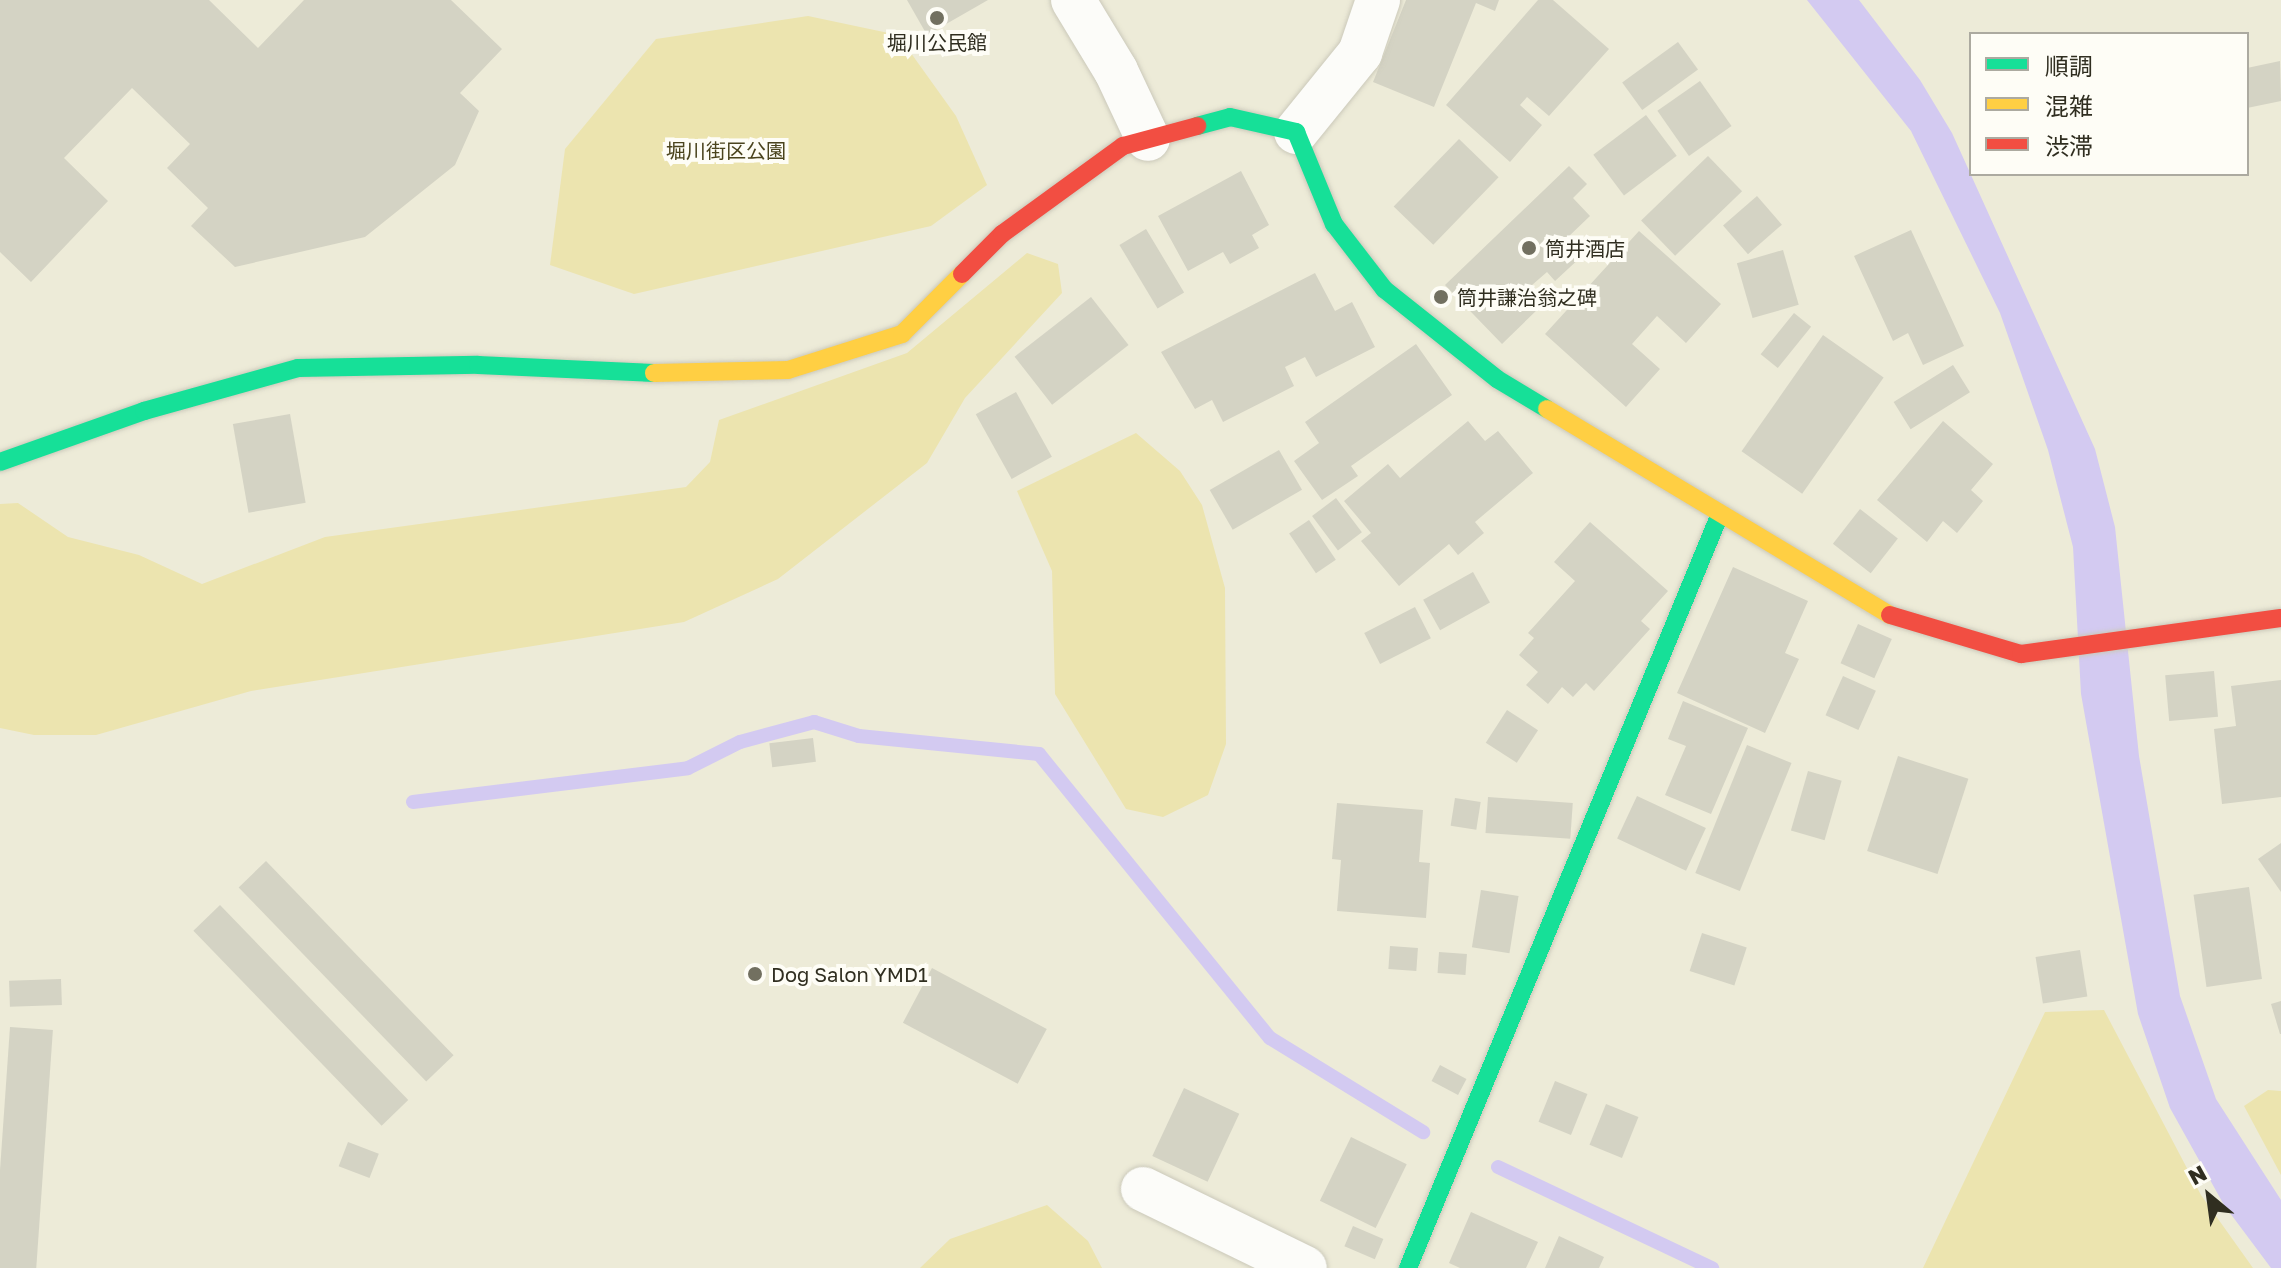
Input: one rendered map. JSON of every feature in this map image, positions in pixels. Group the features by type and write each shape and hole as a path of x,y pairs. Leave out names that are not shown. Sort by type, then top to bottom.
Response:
{"street":[{"path":"1073,0 1116,71 1148,139"},
{"path":"1296,132 1360,53 1378,0"},
{"path":"0,462 144,411 298,368 478,365 621,374 788,370 902,334 1002,234 1123,146 1230,117 1296,132"},
{"path":"1296,132 1334,224 1384,289 1497,379 1893,617 2021,654 2281,618"},
{"path":"1408,1268 1720,514"},
{"path":"1143,1189 1305,1268"}],"green space":[{"name":"堀川街区公園","path":"808,16 898,35 956,116 987,185 931,226 634,294 550,265 565,149 656,39"},
{"path":"1027,253 1058,264 1062,293 965,398 927,463 778,579 684,622 251,691 96,735 34,735 0,728 0,504 18,503 68,537 139,555 202,584 325,537 686,487 710,462 719,420 907,353"},
{"path":"1136,433 1180,471 1202,505 1225,588 1226,744 1208,795 1163,817 1126,809 1055,694 1052,571 1017,491"},
{"path":"2104,1010 2201,1195 2253,1268 1923,1268 2045,1012"},
{"path":"2268,1090 2281,1091 2281,1175 2244,1106"},
{"path":"1047,1205 1088,1241 1102,1268 920,1268 950,1239"}],"shaded area":[{"path":"1807,0 1859,0 1920,80 1952,133 2095,449 2115,527 2139,756 2180,996 2216,1099 2281,1200 2281,1268 2271,1268 2224,1205 2170,1108 2138,1014 2081,694 2073,547 2048,450 2000,313 1911,131"}],"building":[{"path":"0,0 209,0 258,48 304,0 451,0 502,49 460,93 479,111 455,165 365,237 235,267 191,226 208,208 167,168 190,144 132,88 64,158 108,201 31,282 0,252"},
{"name":"堀川公民館","path":"907,0 988,0 927,35"},
{"path":"1406,0 1499,0 1495,11 1476,3 1434,107 1373,82"},
{"path":"1538,0 1553,0 1609,49 1549,116 1527,97 1520,105 1542,125 1510,162 1446,105"},
{"path":"1678,42 1698,70 1642,110 1622,83"},
{"path":"2280,61 2281,101 2249,108 2249,68"},
{"path":"1700,81 1732,126 1689,156 1657,111"},
{"path":"1646,115 1677,156 1624,195 1593,155"},
{"path":"1459,139 1499,177 1433,245 1394,207"},
{"path":"1708,156 1742,191 1675,256 1641,221"},
{"name":"筒井酒店","path":"1569,166 1587,184 1573,198 1590,216 1566,239 1582,256 1555,281 1547,272 1524,292 1539,308 1502,344 1445,285"},
{"path":"1241,171 1269,225 1252,235 1259,248 1230,264 1223,252 1188,271 1158,216"},
{"path":"1757,196 1782,225 1748,254 1723,226"},
{"path":"1146,229 1184,292 1158,308 1119,245"},
{"path":"1911,230 1964,346 1923,365 1908,333 1893,341 1854,256"},
{"path":"1639,231 1721,304 1686,343 1657,316 1632,344 1660,369 1626,407 1545,334"},
{"path":"1783,250 1799,305 1753,318 1737,263"},
{"path":"1315,273 1335,311 1352,302 1375,347 1316,377 1305,357 1285,367 1294,386 1223,422 1212,400 1195,409 1161,352"},
{"path":"1091,297 1129,345 1052,405 1015,357"},
{"path":"1794,313 1811,327 1778,368 1761,354"},
{"path":"1823,335 1884,377 1802,494 1742,451"},
{"path":"1416,344 1452,395 1351,466 1358,476 1322,500 1294,461 1319,443 1305,422"},
{"path":"1953,365 1970,392 1911,429 1894,402"},
{"path":"1016,392 1052,457 1012,479 976,414"},
{"path":"290,414 306,503 249,513 233,424"},
{"path":"1468,421 1485,441 1498,431 1533,473 1475,522 1484,533 1458,555 1449,544 1399,586 1361,541 1371,533 1344,501 1388,464 1400,478"},
{"path":"1943,421 1993,464 1971,490 1983,501 1957,533 1943,521 1927,542 1877,500"},
{"path":"1279,450 1302,490 1233,530 1210,490"},
{"path":"1336,498 1362,532 1338,550 1312,516"},
{"path":"1860,509 1898,539 1871,573 1833,544"},
{"path":"1309,520 1336,560 1316,573 1289,533"},
{"path":"1590,522 1668,591 1641,621 1650,629 1594,691 1586,683 1573,697 1562,687 1548,704 1526,685 1538,672 1519,655 1534,638 1528,633 1575,581 1554,562"},
{"path":"1733,567 1808,601 1785,653 1799,659 1765,733 1677,693"},
{"path":"1473,572 1490,603 1440,630 1423,600"},
{"path":"1415,607 1431,638 1380,664 1364,633"},
{"path":"1858,624 1892,639 1874,678 1841,663"},
{"path":"2214,671 2218,717 2169,721 2165,675"},
{"path":"1843,676 1876,691 1858,730 1826,715"},
{"path":"2281,680 2281,797 2222,804 2214,729 2236,726 2231,686"},
{"path":"1683,701 1748,728 1711,814 1665,795 1686,746 1668,739"},
{"path":"1507,710 1538,730 1517,763 1486,743"},
{"path":"813,738 816,762 772,767 769,743"},
{"path":"1747,745 1792,763 1740,891 1695,873"},
{"path":"1898,756 1968,779 1937,874 1867,851"},
{"path":"1808,771 1842,781 1825,840 1791,831"},
{"path":"1637,796 1706,828 1686,871 1617,839"},
{"path":"1488,797 1573,803 1570,839 1485,833"},
{"path":"1455,798 1481,802 1476,830 1451,826"},
{"path":"1337,803 1423,810 1419,862 1430,863 1426,918 1337,911 1341,860 1332,859"},
{"path":"2281,843 2281,892 2258,859"},
{"path":"266,861 454,1055 426,1082 239,887"},
{"path":"2249,887 2262,979 2206,987 2194,895"},
{"path":"1481,890 1519,896 1509,953 1472,947"},
{"path":"220,905 408,1100 382,1126 193,931"},
{"path":"1702,933 1747,948 1734,986 1690,971"},
{"path":"1390,946 1418,948 1416,971 1388,969"},
{"path":"2080,950 2087,996 2043,1003 2036,957"},
{"path":"1439,952 1467,954 1465,975 1438,973"},
{"path":"932,968 1047,1029 1018,1084 903,1023"},
{"path":"61,979 62,1005 10,1007 9,981"},
{"path":"2281,1001 2281,1034 2280,1034 2271,1004"},
{"path":"10,1027 53,1030 36,1268 0,1268 0,1170"},
{"path":"1440,1065 1466,1079 1458,1095 1432,1081"},
{"path":"1555,1081 1587,1094 1571,1135 1539,1122"},
{"path":"1184,1088 1239,1114 1208,1182 1152,1156"},
{"path":"1606,1104 1638,1117 1622,1158 1590,1145"},
{"path":"1351,1137 1407,1164 1376,1228 1320,1201"},
{"path":"348,1142 379,1154 369,1178 339,1166"},
{"path":"1471,1212 1538,1242 1526,1268 1460,1268 1449,1263"},
{"path":"1353,1226 1383,1239 1375,1259 1344,1246"},
{"path":"1559,1236 1604,1257 1599,1268 1545,1268"}],"waterway":[{"path":"413,802 688,768 740,742 814,722 859,736 1039,754 1270,1038 1423,1132"},
{"path":"1498,1167 1712,1268"}],"traffic: fast":[{"path":"1197,126 1230,117 1296,132 1334,224 1384,289 1497,379 1547,409"},
{"path":"0,462 144,411 298,368 478,365 654,373"},
{"path":"1408,1268 1720,514"}],"traffic: slow":[{"path":"654,373 788,370 902,334 962,274"},
{"path":"1547,409 1890,615"}],"traffic: jam":[{"path":"962,274 1002,234 1123,146 1197,126"},
{"path":"1890,615 2021,654 2281,618"}],"place":[{"name":"堀川公民館","path":"937,18"},
{"name":"筒井酒店","path":"1529,248"},
{"name":"筒井謙治翁之碑","path":"1441,297"},
{"name":"Dog Salon YMD1","path":"755,974"}]}
